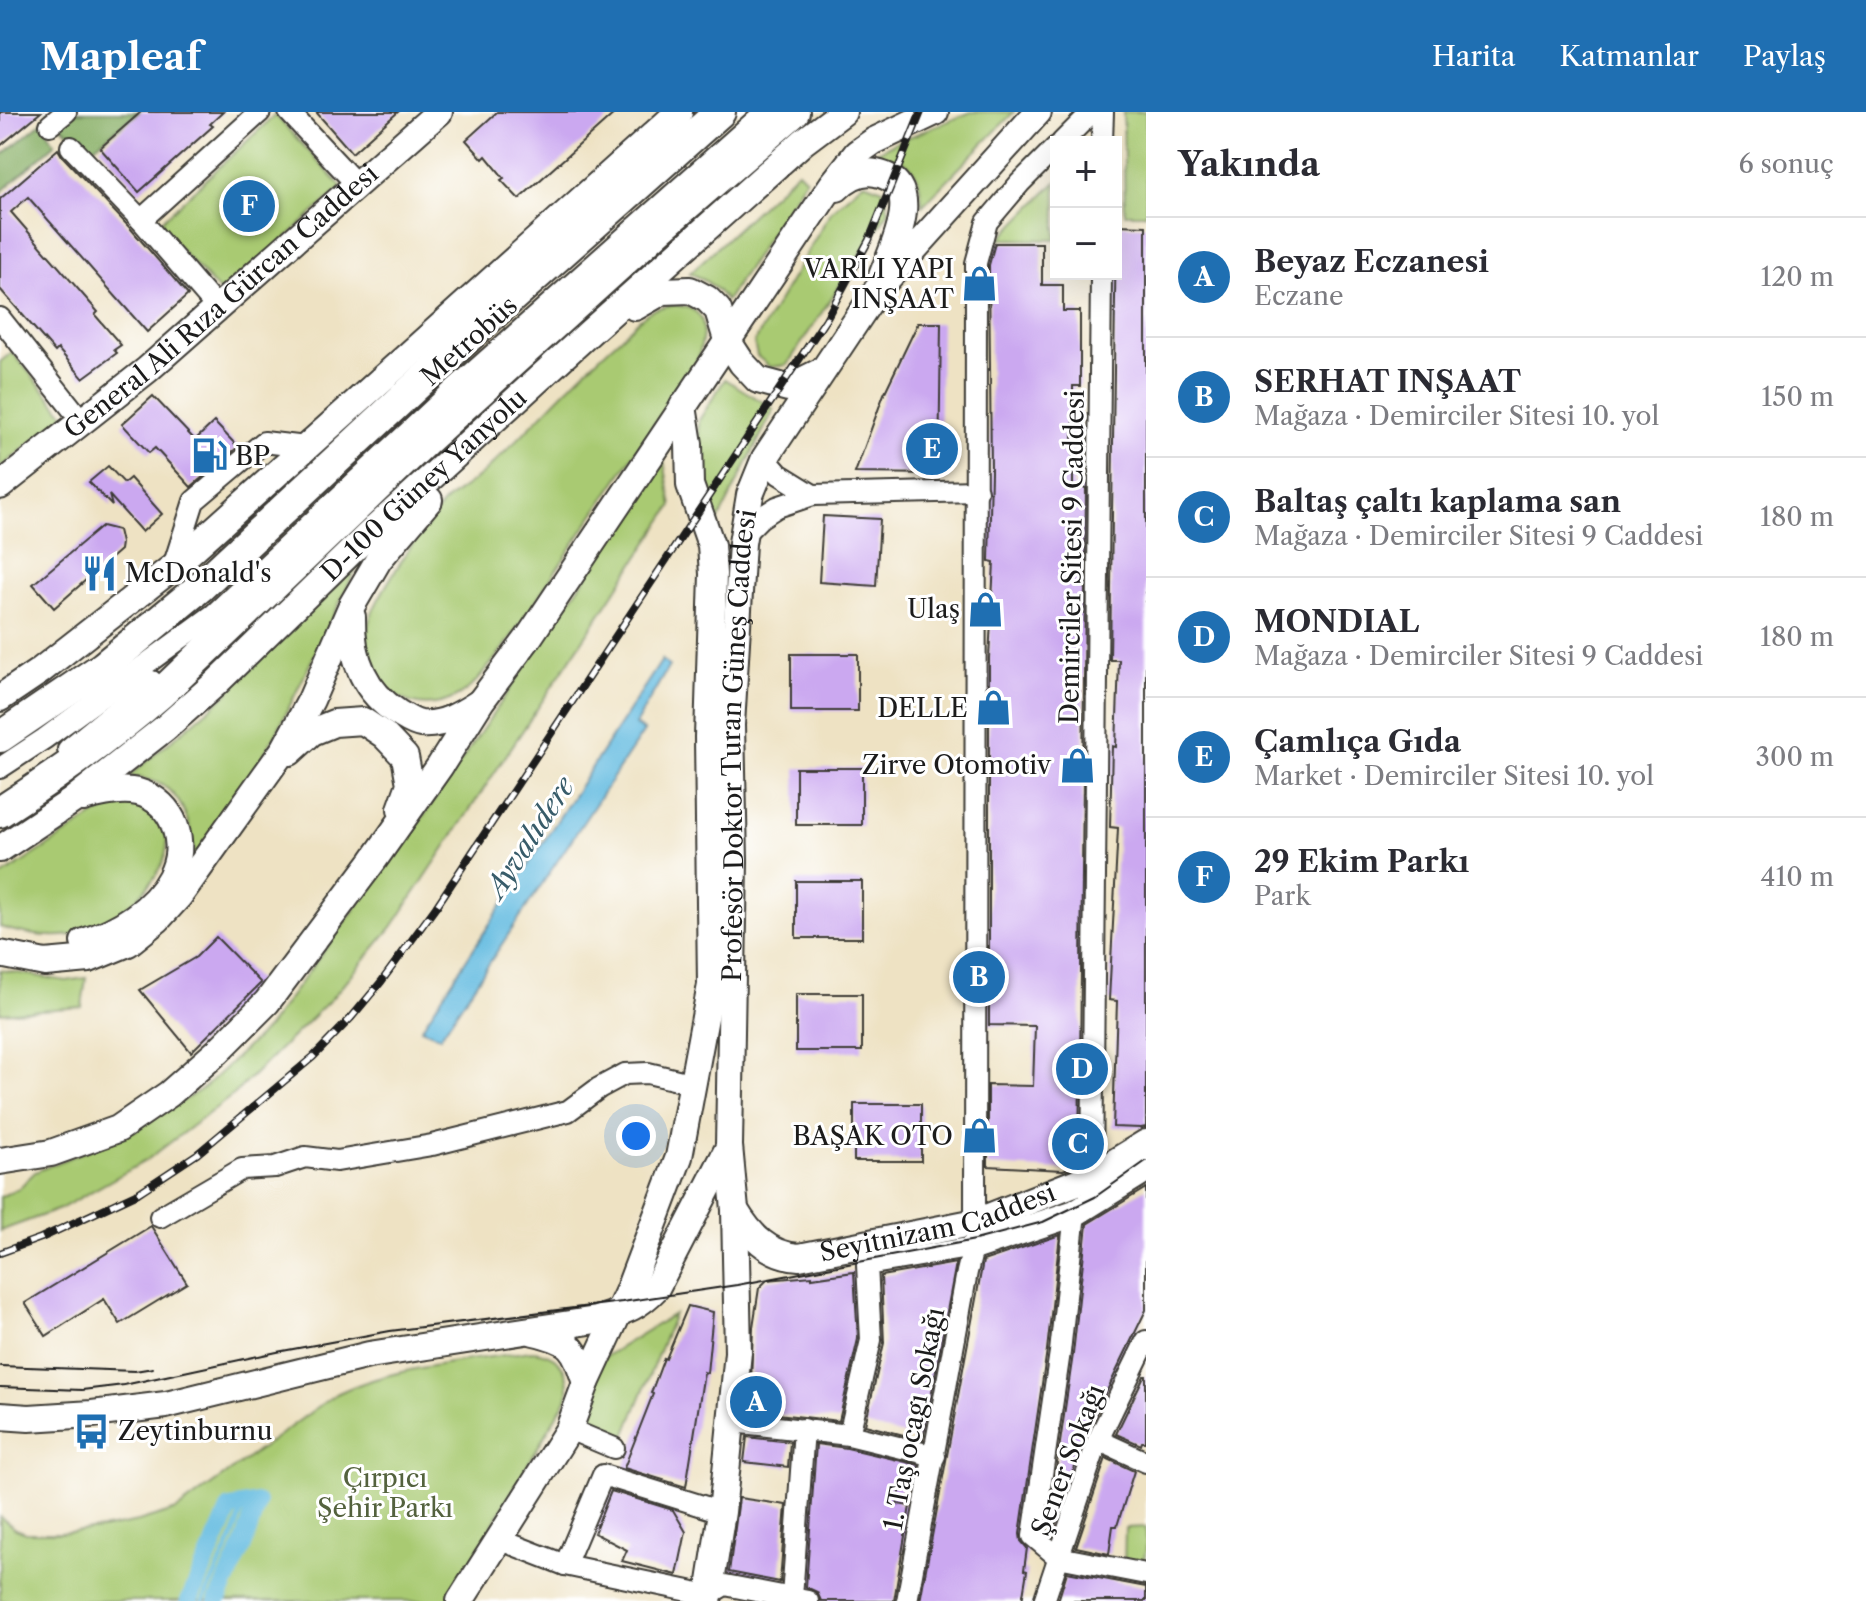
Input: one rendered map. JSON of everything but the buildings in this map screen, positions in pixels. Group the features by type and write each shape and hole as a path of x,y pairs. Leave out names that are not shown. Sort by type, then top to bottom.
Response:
{"highway":[{"path":"0,737 103,667 199,588 492,315 720,112"},
{"path":"0,812 69,766 160,694 425,441 660,228 794,112"}],"main road":[{"name":"General Ali Rıza Gürcan Caddesi","path":"0,486 147,370 439,112"},
{"path":"0,698 40,671 173,567 679,112"},
{"name":"D-100 Güney Yanyolu","path":"0,849 72,801 142,747 216,683 368,535 590,332 803,142 843,112"},
{"path":"0,1161 51,1153 118,1129 169,1094 267,1002 440,766 481,701 529,637 727,340 857,153 874,141 935,112"},
{"path":"877,290 1038,112"},
{"path":"813,214 844,182 858,173 883,175 897,185 903,195 904,210 877,290"},
{"path":"590,332 663,291 690,290 707,299 718,310 727,340 758,380 788,388 824,369"},
{"name":"Profesör Doktor Turan Güneş Caddesi","path":"735,1210 724,1156 734,861 731,725 743,535 750,495 765,458 877,290"},
{"path":"460,1601 569,1429 586,1383 628,1292 679,1157 694,1084 711,985 708,737 713,574 711,545 690,485 689,444 683,406"},
{"path":"0,954 45,963 89,959 128,943 158,919 179,896 285,748 311,700 352,605 379,559 406,524 462,466 479,434"},
{"path":"352,605 353,647 361,676 389,707 420,724 458,717 481,701"},
{"path":"0,686 40,671"},
{"path":"270,770 312,732 334,723 363,721 384,735 405,757 410,784 400,814 373,861"},
{"path":"0,939 61,946 93,939 140,914 170,880 177,863 179,845 176,829 164,806 135,791 108,791 72,801"},
{"name":"Seyitnizam Caddesi","path":"975,1234 1092,1176 1146,1143"},
{"path":"679,1157 697,1174 706,1175 724,1156"},
{"path":"0,1416 76,1415 166,1405 369,1355 596,1320 640,1305 656,1288 724,1156"},
{"name":"Seyitnizam Caddesi","path":"735,1210 750,1234 787,1256 799,1257 975,1234 1075,1213 1146,1169"},
{"path":"708,1598 722,1512 738,1352 735,1210"},
{"path":"527,1331 560,1338 573,1349 586,1383"}],"street":[{"path":"141,220 260,112"},
{"path":"289,112 358,186"},
{"name":"Metrobüs","path":"0,768 214,614 452,391 765,112"},
{"path":"1068,136 1092,112"},
{"path":"1102,136 1103,112"},
{"path":"71,147 141,220 217,308"},
{"name":"1. Taş ocagı Sokağı","path":"907,1601 975,1234 976,263 987,222 1050,154"},
{"name":"Demirciler Sitesi 9 Caddesi","path":"1092,1176 1101,280"},
{"path":"4,332 81,420"},
{"path":"765,458 790,482 813,495"},
{"path":"743,535 777,507 813,495 977,491"},
{"name":"Metrobüs","path":"0,795 56,758 143,689 197,638 214,614"},
{"path":"160,1217 242,1169 275,1167 305,1157 337,1161 447,1142 568,1111 599,1088 625,1074 648,1073 694,1084"},
{"path":"1075,1213 1060,1352 1033,1536 1058,1557 1146,1574"},
{"path":"849,1435 871,1340 867,1265 975,1234"},
{"name":"Şener Sokağı","path":"1044,1601 1098,1440 1140,1365 1146,1341"},
{"path":"732,1422 849,1435 935,1456"},
{"path":"569,1429 614,1448"},
{"path":"498,1539 565,1565 708,1598 725,1585 800,1599 804,1429"},
{"path":"1098,1440 1146,1462"},
{"path":"565,1565 603,1475 722,1512"}],"green space":[{"path":"47,112 139,112 88,152"},
{"path":"971,112 1014,112 922,206 919,182 910,166 894,158 870,156 894,143"},
{"path":"1123,112 1146,112 1146,214 1125,214"},
{"path":"275,115 342,187 223,295 157,225"},
{"path":"42,122 55,144 0,193 0,157"},
{"path":"798,171 806,179 726,301 710,284 690,273"},
{"path":"864,182 883,189 889,211 787,365 770,367 757,356 754,343 832,210"},
{"path":"1050,188 1050,240 1000,239"},
{"path":"672,305 694,310 699,315 703,330 698,359 508,642 477,681 454,698 435,704 418,704 389,690 371,662 368,626 389,581 425,527 444,503 483,473 636,322 651,311"},
{"path":"12,352 65,415 0,468 0,362"},
{"path":"725,379 774,409 717,523 703,490 698,453 699,420"},
{"path":"664,462 672,506 392,927 332,998 233,1095 147,1160 60,1209 0,1231 0,1197 19,1188 35,1172 136,1130 205,1087 266,1029 423,817"},
{"path":"359,563 276,734 229,810 194,857 186,816 176,797 156,782 129,776 221,699"},
{"path":"122,804 148,811 166,832 167,849 161,866 137,899 105,923 80,933 46,936 0,927 0,877 97,814"},
{"path":"0,970 66,981 86,978 82,1007 0,1013"},
{"path":"674,1314 621,1446 579,1425 603,1358"},
{"name":"Çırpıcı Şehir Parkı","path":"530,1351 548,1355 560,1364 567,1378 568,1396 448,1601 0,1601 0,1517 26,1533 60,1533 138,1522 177,1510 334,1395 356,1385 405,1371"},
{"path":"1146,1527 1146,1550 1141,1572 1124,1569 1125,1528"}],"water":[{"path":"662,660 669,666 635,725 644,731 440,1037 421,1029"}],"waterway":[{"name":"Ayvalıdere","path":"189,1601 230,1508 257,1503 244,1544 217,1601"},
{"name":"Ayvalıdere","path":"203,1601 244,1505"}],"tram line":[{"path":"0,1387 82,1390 124,1385 390,1331 737,1285 975,1240 1043,1222 1095,1197 1146,1161"},
{"path":"0,1366 135,1371 153,1368"}],"railway":[{"path":"0,1253 41,1238 138,1193 197,1154 313,1057 381,982 436,907 826,319 869,240 921,112"}],"place":[{"name":"29 Ekim Parkı","path":"249,206"},
{"name":"VARLI YAPI INŞAAT","path":"980,284"},
{"name":"Çamlıça Gıda","path":"932,449"},
{"name":"BP","path":"209,456"},
{"name":"McDonald's","path":"99,573"},
{"name":"Ulaş","path":"986,609"},
{"name":"DELLE","path":"994,708"},
{"name":"Zirve Otomotiv","path":"1077,765"},
{"name":"SERHAT INŞAAT","path":"979,977"},
{"name":"MONDIAL","path":"1082,1069"},
{"name":"BAŞAK OTO","path":"979,1136"},
{"name":"Baltaş çaltı kaplama san","path":"1078,1144"},
{"name":"Beyaz Eczanesi","path":"756,1402"},
{"name":"Zeytinburnu","path":"92,1431"}]}
